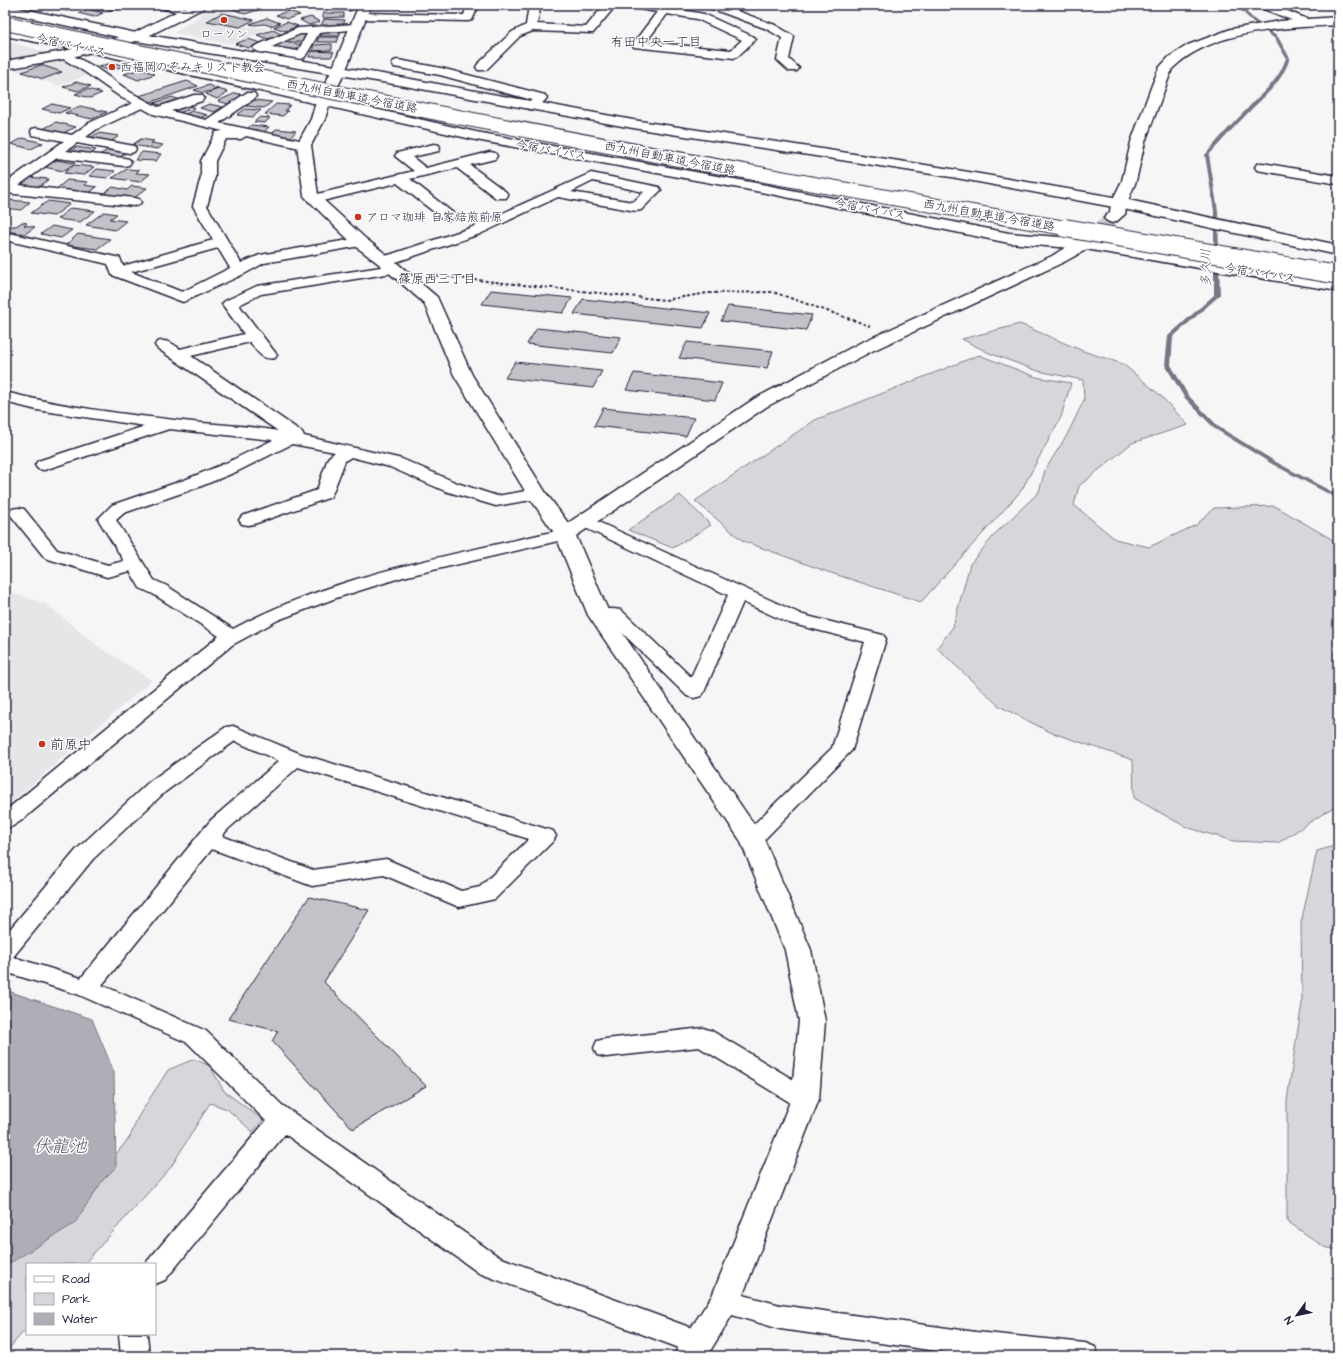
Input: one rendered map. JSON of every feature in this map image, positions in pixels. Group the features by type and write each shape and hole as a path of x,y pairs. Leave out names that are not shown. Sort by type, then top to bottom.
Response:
{"main road":[{"path":"5,66 64,55 136,37 200,5"},
{"name":"今宿バイパス","path":"5,8 136,37 338,72 394,80 633,124 951,173 1119,203 1338,250"},
{"name":"西九州自動車道;今宿道路","path":"5,13 155,45 661,145 884,185 1338,262"},
{"path":"361,16 338,72 323,102 318,119 304,145 311,196 360,242 393,267 431,301 463,375 537,494 575,527 599,615 752,839 798,950 812,1021 805,1099 725,1302 694,1350"},
{"path":"1112,218 1117,214 1119,203 1129,180 1138,142 1166,68 1174,60 1193,48 1231,33 1252,29 1338,21"},
{"name":"西九州自動車道;今宿道路","path":"5,23 139,53 656,156 882,197 1338,275"},
{"name":"今宿バイパス","path":"5,32 89,48 476,136 762,188 1009,238 1085,244 1338,286"},
{"path":"575,527 760,403 866,348 1058,259 1085,244"}],"street":[{"path":"160,5 186,11"},
{"path":"292,21 313,29 361,16 468,18 473,5"},
{"path":"531,27 535,5"},
{"path":"482,66 516,34 531,27 589,31 610,5"},
{"path":"633,5 664,10 700,16 750,39 734,54 638,45 664,10"},
{"path":"711,5 771,27 788,37 783,60 793,68"},
{"path":"1263,5 1308,23"},
{"path":"1334,5 1338,7"},
{"path":"64,55 89,69 126,95 157,111 304,145"},
{"path":"398,64 441,72 541,98 533,106"},
{"path":"208,124 250,96"},
{"path":"157,111 198,98"},
{"path":"5,188 93,126 142,104"},
{"path":"37,132 73,140 129,149"},
{"path":"239,270 200,206 208,177 208,161 221,135 261,136"},
{"path":"424,172 402,156 434,148"},
{"path":"55,154 124,162"},
{"path":"314,199 490,156"},
{"path":"459,163 501,195"},
{"path":"1262,168 1338,180"},
{"path":"269,355 230,304 257,290 393,267 591,177 654,190 636,207 556,193"},
{"path":"400,178 448,216"},
{"path":"5,188 134,202"},
{"path":"5,236 115,261 117,272"},
{"path":"117,272 222,242"},
{"path":"117,272 183,298 260,259 360,242"},
{"path":"178,354 254,336"},
{"path":"163,345 178,354 297,440"},
{"path":"5,397 37,405 81,412 176,425 268,434 349,451 396,463 451,487 496,501 537,494"},
{"path":"44,465 176,425"},
{"path":"68,466 176,425"},
{"path":"233,637 160,590 147,584 107,519 118,509 219,472 297,440"},
{"path":"248,520 325,493 337,458 349,451"},
{"path":"18,513 51,554 107,571 135,564"},
{"path":"5,821 14,816 225,641 271,616 329,594 398,573 575,527 738,593 796,619 876,639 842,750 752,839"},
{"path":"599,615 614,614 694,692 738,593"},
{"path":"5,951 85,854 157,787 233,732 294,759 545,836 487,893 459,899 386,867 312,878 207,839"},
{"path":"86,988 219,825 294,759"},
{"path":"5,963 86,988 197,1037 274,1112 489,1266 694,1350"},
{"path":"606,1048 703,1037 805,1099"},
{"path":"156,1271 283,1119"},
{"path":"725,1302 780,1317 976,1344 1085,1356"},
{"path":"133,1335 135,1356"}],"path":[{"path":"393,267 665,300 708,293 773,292 895,334"}],"shaded area":[{"path":"207,6 258,20 243,27 273,28 230,44 174,33 198,17"},
{"path":"11,42 49,53 5,61 5,43"},
{"path":"63,60 90,74 58,86 12,69"},
{"name":"前原中","path":"5,591 45,603 99,647 152,680 5,808"}],"green space":[{"path":"1020,324 1083,351 1123,364 1160,395 1188,425 1132,443 1079,486 1074,505 1115,539 1149,547 1196,525 1214,508 1275,506 1333,540 1338,556 1338,804 1278,843 1233,841 1186,827 1134,798 1133,760 1050,732 999,706 937,648 953,627 970,564 997,532 1039,492 1045,470 1067,435 1084,400 1083,380 1038,371 989,353 962,339"},
{"path":"979,355 1036,377 1071,383 1061,417 1021,491 921,602 828,572 743,541 695,501 815,420"},
{"path":"680,495 711,525 673,548 628,530"},
{"path":"1338,845 1338,1250 1324,1247 1287,1221 1287,1100 1302,1003 1301,923 1317,851"},
{"path":"194,1059 210,1066 224,1091 263,1120 253,1132 227,1109 210,1103 171,1167 85,1263 26,1263 26,1329 5,1355 5,1256 75,1203 130,1137 138,1117 168,1070"}],"water":[{"name":"伏龍池","path":"5,990 92,1019 114,1072 116,1167 103,1180 74,1224 5,1266"}],"building":[{"path":"67,5 76,7 67,11 47,6"},
{"path":"97,5 117,7 106,12 90,8"},
{"path":"242,5 274,5 245,14 231,8"},
{"path":"334,5 349,5 353,7 351,11 331,10"},
{"path":"88,9 103,13 94,17 78,13"},
{"path":"289,11 300,15 287,19 276,15"},
{"path":"222,13 254,20 240,27 207,21"},
{"path":"323,13 344,13 344,17 323,18"},
{"path":"311,17 320,22 309,25 300,20"},
{"path":"267,18 280,23 271,26 264,24 250,24"},
{"path":"324,19 345,20 343,25 321,26"},
{"path":"287,22 298,26 285,31 274,27"},
{"path":"273,30 283,35 268,39 257,35"},
{"path":"321,31 340,31 340,36 320,36"},
{"path":"297,33 308,33 304,42 286,42 288,38"},
{"path":"319,37 339,37 337,42 317,42"},
{"path":"248,39 261,43 249,48 235,44"},
{"path":"283,42 303,45 294,50 274,47"},
{"path":"332,44 332,50 313,51 313,45"},
{"path":"312,51 334,52 331,57 309,57"},
{"name":"西福岡のぞみキリスト教会","path":"114,63 126,66 107,70 98,66"},
{"path":"41,65 62,72 43,79 22,72"},
{"path":"141,69 155,74 138,80 124,74"},
{"path":"187,81 198,86 151,102 139,96"},
{"path":"76,82 91,86 78,91 63,87"},
{"path":"209,85 218,89 203,93 194,90"},
{"path":"88,89 102,93 90,98 75,94"},
{"path":"218,89 228,92 217,99 206,94"},
{"path":"236,93 245,96 228,104 218,101"},
{"path":"172,97 180,100 162,106 154,103"},
{"path":"254,100 272,102 264,108 246,106"},
{"path":"52,104 70,108 59,113 42,109"},
{"path":"186,104 195,108 178,113 169,109"},
{"path":"209,104 223,107 214,112 200,108"},
{"path":"276,104 290,105 285,111 288,111 283,116 265,114"},
{"path":"80,106 107,112 92,119 65,113"},
{"path":"245,109 261,110 253,117 237,115"},
{"path":"192,111 207,115 200,118 185,114"},
{"path":"260,117 270,118 265,123 254,122"},
{"path":"56,122 76,127 63,133 43,129"},
{"path":"251,125 269,127 263,133 245,131"},
{"path":"276,129 296,131 291,137 271,135"},
{"path":"98,133 119,136 110,142 90,138"},
{"path":"23,138 43,143 31,149 11,144"},
{"path":"141,139 154,141 151,143 163,145 158,149 132,145"},
{"path":"76,147 96,150 87,157 66,154"},
{"path":"108,150 126,153 117,159 99,155"},
{"path":"142,152 161,154 156,161 135,160"},
{"path":"56,160 75,163 63,171 44,167"},
{"path":"74,165 94,167 84,175 64,173"},
{"path":"97,169 115,171 107,178 89,176"},
{"path":"127,169 139,170 136,173 150,174 140,182 112,178"},
{"path":"28,177 49,179 38,188 17,185"},
{"path":"67,180 88,182 84,185 97,187 89,193 55,190"},
{"path":"132,186 147,188 133,199 103,194 113,187 127,190"},
{"path":"9,200 30,202 21,210 5,208 5,203"},
{"path":"48,201 70,204 54,216 31,213"},
{"path":"71,208 95,211 80,222 57,219"},
{"path":"104,212 117,214 110,219 126,221 115,230 86,225"},
{"path":"22,222 27,223 24,225 35,227 25,234 5,231 10,226 16,226"},
{"path":"52,226 72,230 61,238 41,234"},
{"path":"78,234 110,239 97,249 66,245"},
{"path":"491,290 572,298 563,313 482,304"},
{"path":"583,299 710,313 703,328 574,314"},
{"path":"728,306 812,315 806,330 721,321"},
{"path":"537,328 621,337 613,353 527,344"},
{"path":"687,342 773,351 767,368 679,358"},
{"path":"515,362 602,371 593,388 505,378"},
{"path":"634,373 722,383 715,400 626,390"},
{"path":"603,408 694,418 686,436 594,426"},
{"path":"309,897 369,910 324,982 426,1086 353,1129 272,1041 278,1031 228,1019"}],"waterway":[{"name":"多久川","path":"1237,5 1254,21 1277,38 1288,58 1281,75 1271,88 1253,104 1207,155 1216,211 1217,295 1170,337 1168,365 1186,396 1217,428 1274,463 1338,497"}],"tunnel":[{"path":"1100,229 1112,218"},
{"path":"1085,244 1100,229"}],"place":[{"name":"ローソン","path":"224,20"},
{"name":"西福岡のぞみキリスト教会","path":"112,67"},
{"name":"アロマ珈琲 自家焙煎前原","path":"358,217"},
{"name":"前原中","path":"42,744"}],"district":[{"name":"有田中央一丁目","path":"656,41"},
{"name":"篠原西三丁目","path":"437,278"}]}
